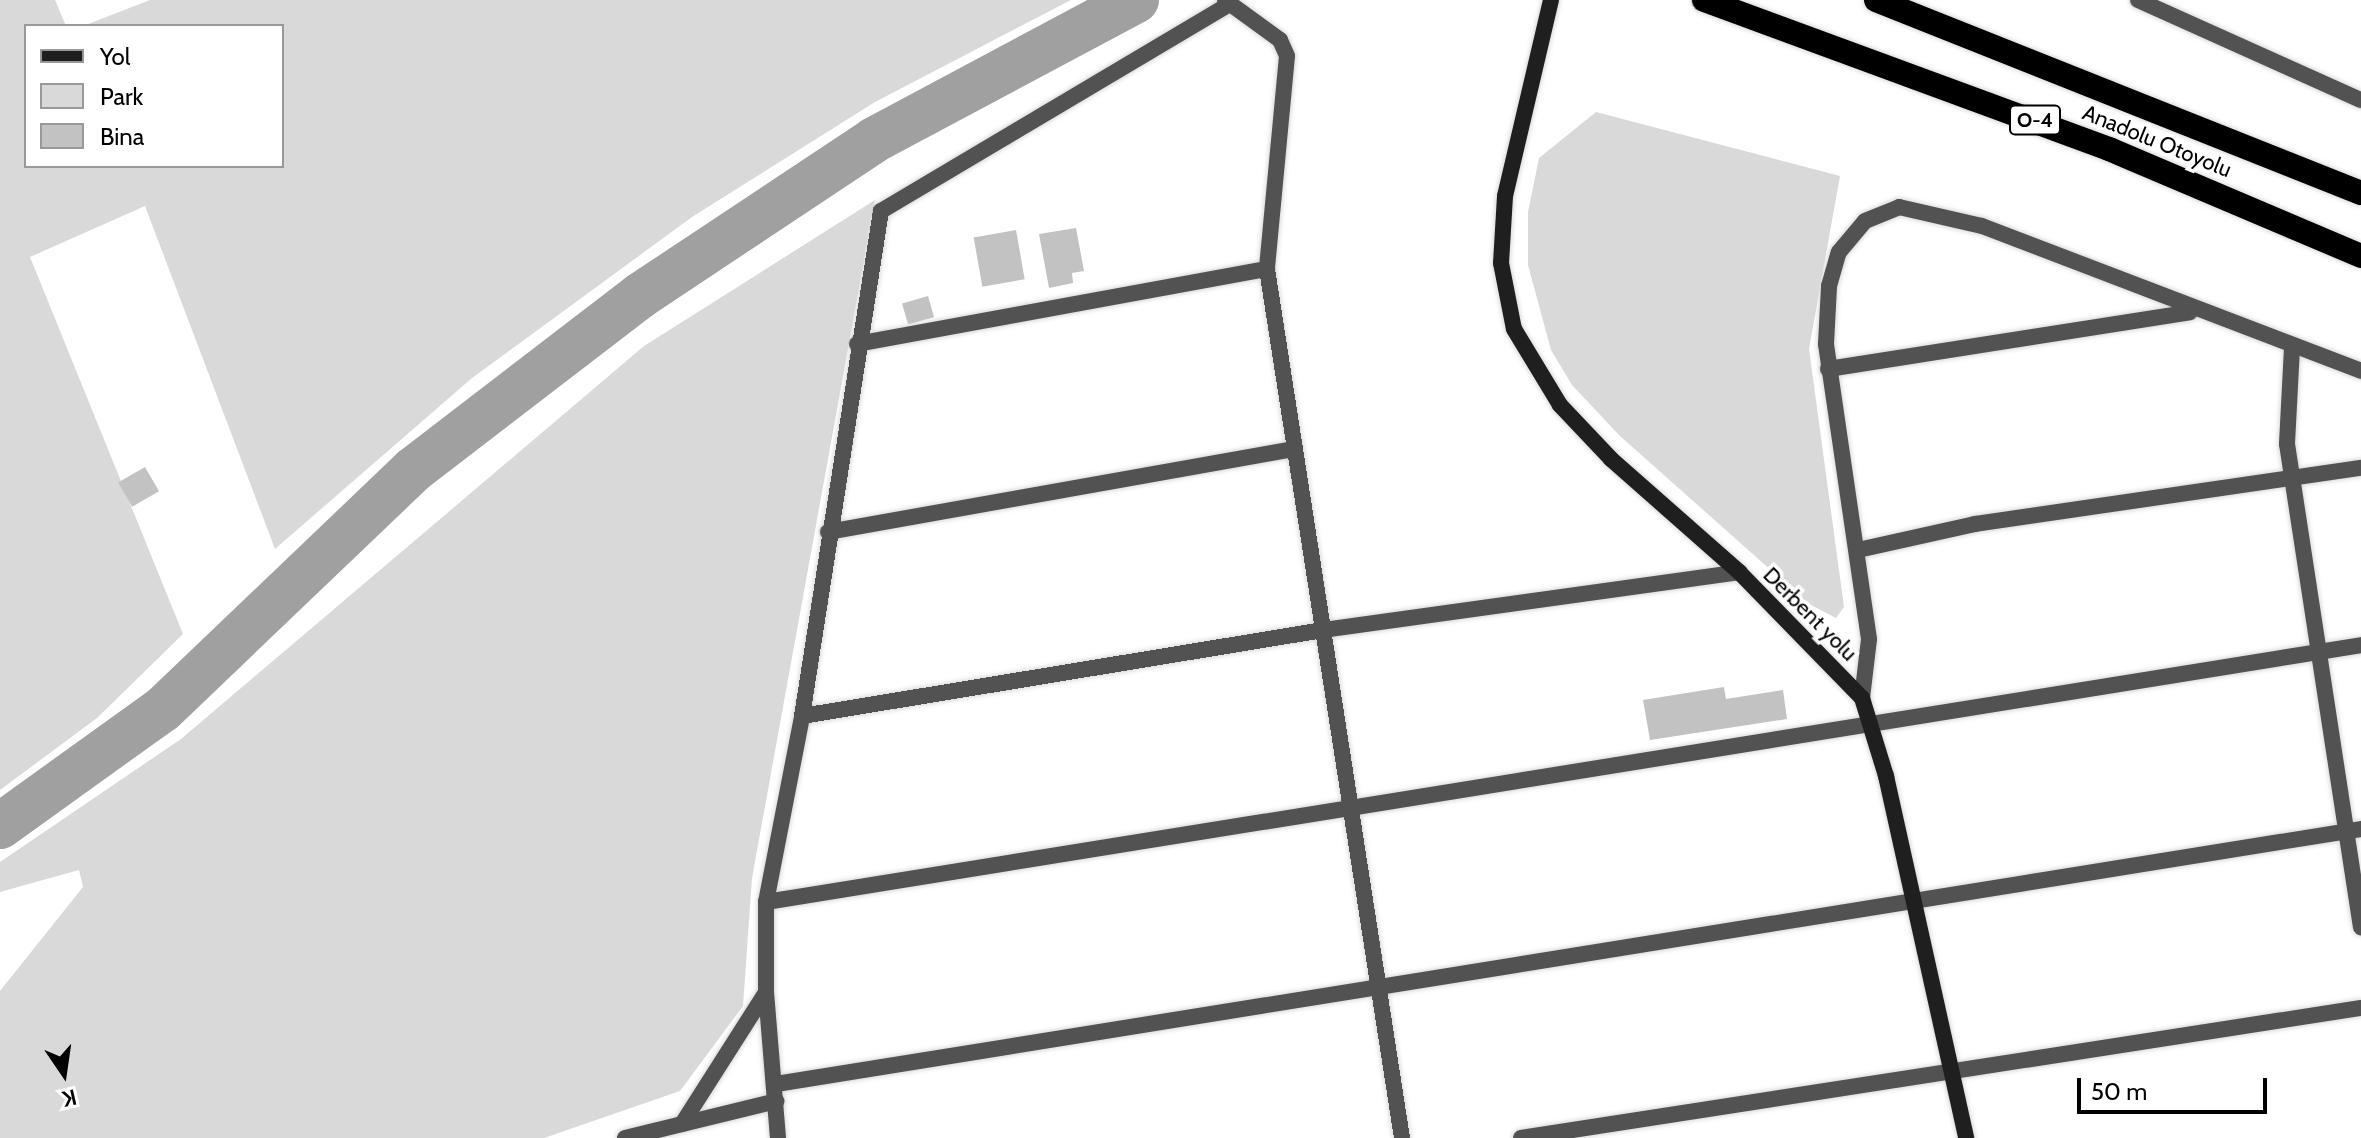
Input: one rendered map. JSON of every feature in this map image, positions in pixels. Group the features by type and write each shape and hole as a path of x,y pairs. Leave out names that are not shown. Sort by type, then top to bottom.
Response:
{"highway":[{"name":"Anadolu Otoyolu","path":"1704,0 2094,143 2361,256"},
{"name":"Anadolu Otoyolu","path":"1876,0 2361,193"}],"main road":[{"name":"Derbent yolu","path":"1551,0 1505,196 1504,297 1532,366 1611,459 1739,572 1862,698 1911,899 1947,1072 1966,1138"}],"street":[{"path":"2138,0 2361,100"},
{"path":"778,1138 766,992 766,902 802,716 857,344 881,211 1228,2 1280,40 1287,56 1267,269 1402,1138"},
{"path":"1862,698 1870,660 1858,550 1828,369 1829,286 1839,252 1865,221 1899,207 1982,226 2193,311 2361,371"},
{"path":"857,344 1267,269"},
{"path":"1828,369 2193,311"},
{"path":"2292,348 2286,397 2292,480 2319,652 2353,830 2361,927"},
{"path":"828,532 1294,449"},
{"path":"1858,550 1975,524 2361,468"},
{"path":"802,716 1323,630 1739,572"},
{"path":"766,902 2361,645"},
{"path":"625,1138 682,1124 776,1092 1379,982 2353,830"},
{"path":"682,1124 766,992"},
{"path":"1521,1138 2361,1008"}],"green space":[{"path":"0,0 55,0 65,24 24,24 24,168 284,168 284,24 88,24 150,0 1071,0 875,102 692,217 472,378 275,549 145,206 30,257 183,634 97,718 0,790"},
{"path":"1596,112 1840,176 1809,349 1844,607 1836,618 1809,604 1620,436 1572,385 1551,350 1528,265 1528,212 1539,158"},
{"path":"875,200 752,878 743,1006 680,1091 544,1138 0,1138 0,991 83,887 79,870 0,892 0,862 181,739 644,346"}],"building":[{"path":"1076,228 1084,271 1072,273 1073,283 1049,288 1039,234"},
{"path":"1016,230 1025,279 982,287 974,237"},
{"path":"928,296 934,317 908,325 902,303"},
{"path":"145,467 159,491 132,507 118,482"},
{"path":"1724,687 1726,699 1783,690 1787,719 1650,740 1643,700"}],"waterway":[{"path":"0,826 163,709 413,470 641,295 874,140 1136,0"}]}
